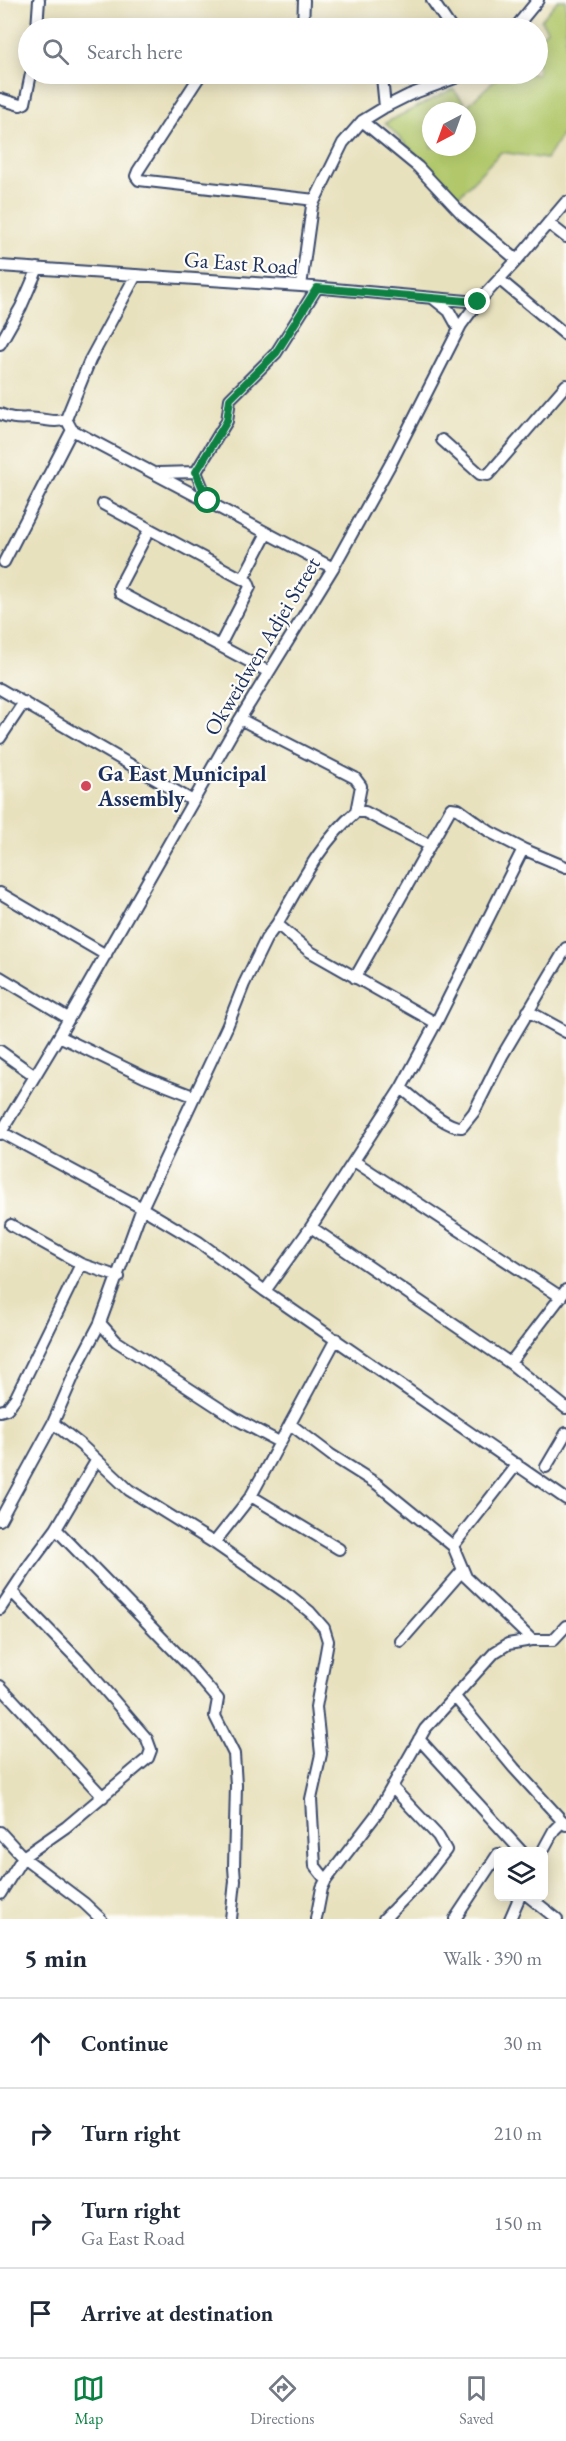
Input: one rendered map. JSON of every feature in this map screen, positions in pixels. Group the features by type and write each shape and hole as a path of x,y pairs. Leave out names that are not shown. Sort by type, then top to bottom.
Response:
{"street":[{"path":"38,18 39,0"},
{"path":"303,18 304,0"},
{"path":"432,0 444,18"},
{"path":"523,18 537,0"},
{"path":"1,102 20,105 25,103 30,84"},
{"path":"195,84 138,171 136,176 139,180 315,200"},
{"path":"382,84 384,107"},
{"path":"301,286 315,200 343,143 362,121 384,107 409,94 438,84"},
{"path":"362,121 418,167 463,216 517,260"},
{"name":"Okweidwen Adjei Street","path":"1,1133 106,955 240,719 333,568 396,453 459,329 478,302 500,280 566,202"},
{"path":"548,223 566,237"},
{"name":"Ga East Road","path":"0,266 301,286 478,302"},
{"path":"0,344 21,307 38,268"},
{"path":"0,414 15,420 36,418 58,422 66,419 90,360 136,275"},
{"path":"500,280 566,335"},
{"path":"196,472 227,421 230,399 276,353 317,288"},
{"path":"434,299 449,310 459,329"},
{"path":"442,440 480,474 488,475 566,385"},
{"path":"66,419 72,430 333,568"},
{"path":"4,562 72,430"},
{"path":"153,473 196,472"},
{"path":"196,472 208,501"},
{"path":"103,504 248,582 250,587 220,645"},
{"path":"149,530 118,590 269,672"},
{"path":"243,579 267,533"},
{"path":"0,689 193,801"},
{"path":"0,738 24,702"},
{"path":"0,1520 53,1423 80,1361 100,1323 119,1277 142,1208 266,939 277,924 304,875 332,838 356,812 361,786 355,778 240,719"},
{"path":"355,978 448,809 453,807 490,832 566,867"},
{"path":"356,812 365,812 429,845"},
{"path":"265,1292 401,1088 523,849"},
{"path":"0,893 106,955"},
{"path":"277,924 309,951 436,1023"},
{"path":"401,1088 439,1117 454,1126 462,1127 474,1112 502,1056 566,948"},
{"path":"0,977 68,1018"},
{"path":"528,1011 566,1032"},
{"path":"59,1036 144,1077 193,1096"},
{"path":"0,1051 35,1077"},
{"path":"1,1133 142,1208 199,1242 265,1292 566,1499"},
{"path":"354,1161 564,1294 510,1363"},
{"path":"11,1225 81,1264 119,1277"},
{"path":"310,1227 510,1363 566,1408"},
{"path":"0,1412 7,1409 16,1397 81,1264"},
{"path":"100,1323 116,1341 236,1419 279,1442"},
{"path":"213,1543 251,1496 336,1339"},
{"path":"53,1423 81,1445 129,1491 213,1543 289,1595 310,1612 324,1628 328,1641 316,1707 321,1754 311,1799 315,1866 326,1880"},
{"path":"290,1424 331,1455 377,1484 453,1546 462,1571 532,1640"},
{"path":"546,1467 566,1433"},
{"path":"0,1609 56,1529 96,1461"},
{"path":"453,1546 517,1464"},
{"path":"251,1496 339,1549"},
{"path":"56,1529 218,1699 215,1716 234,1754 236,1785 234,1867 236,1881 231,1919"},
{"path":"401,1641 462,1571"},
{"path":"0,1894 23,1857 103,1797 148,1758 151,1750 147,1739 86,1668 12,1593"},
{"path":"553,1640 566,1626"},
{"path":"316,1919 322,1888 326,1880 372,1821 433,1719 495,1653 508,1644 532,1640 553,1640 566,1645"},
{"path":"0,1686 103,1797"},
{"path":"455,1697 565,1823 554,1830 544,1847"},
{"path":"419,1739 518,1847"},
{"path":"384,1919 425,1877 446,1850 438,1836 392,1786"},
{"path":"0,1832 23,1857 84,1903 101,1919"},
{"path":"503,1847 509,1838"},
{"path":"455,1919 494,1860"},
{"path":"510,1919 518,1901"},
{"path":"534,1901 557,1919"}],"green space":[{"path":"558,0 566,0 566,129 546,159 501,152 458,197 385,123 422,104 422,156 476,156 476,102 471,102 490,84 548,84 548,18 543,18"},
{"path":"453,89 464,102 427,102"}],"place":[{"name":"Ga East Municipal Assembly","path":"86,786"}],"route":[{"path":"208,501 196,472 227,421 230,399 276,353 317,288 478,302"}]}
